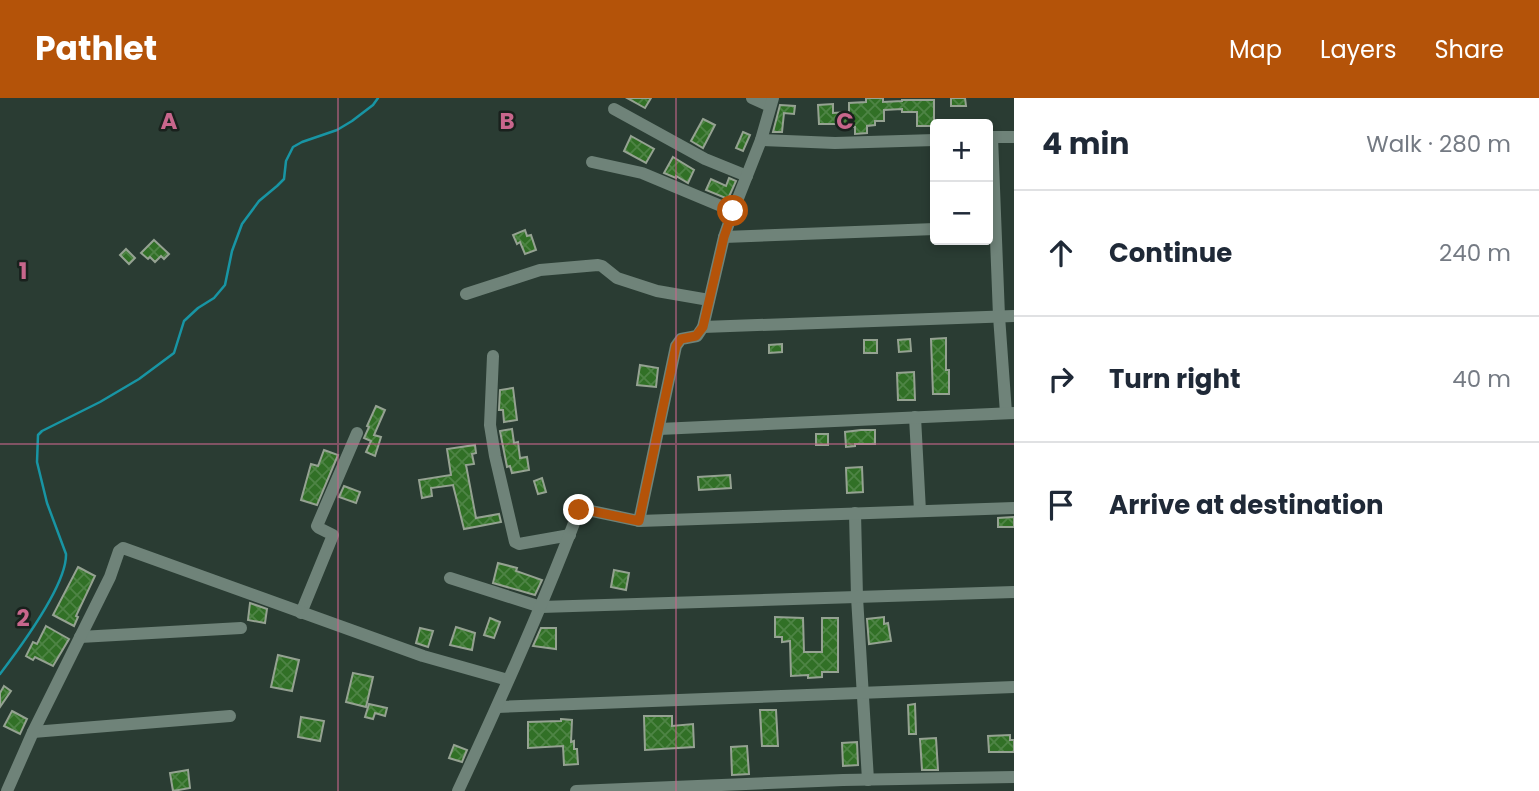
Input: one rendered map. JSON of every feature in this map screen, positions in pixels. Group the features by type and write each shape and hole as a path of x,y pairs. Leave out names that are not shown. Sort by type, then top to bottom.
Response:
{"street":[{"path":"639,521 676,346 681,339 696,336 703,327 724,237 761,139 771,102 752,98"},
{"path":"614,109 705,159 747,176"},
{"path":"993,137 1014,136"},
{"path":"761,139 835,143 930,140"},
{"path":"592,162 642,173 733,211"},
{"path":"724,237 930,229"},
{"path":"659,429 1010,413 993,240"},
{"path":"466,294 540,270 598,265 617,278 657,291 709,300"},
{"path":"703,327 1014,316"},
{"path":"493,356 490,425 515,542 519,544 569,535"},
{"path":"915,417 920,511"},
{"path":"301,613 332,535 319,528 318,524 357,433"},
{"path":"458,791 541,607 580,509 639,521 1014,508"},
{"path":"855,513 868,780"},
{"path":"7,791 33,732 110,577 119,551 123,548 423,656 508,680"},
{"path":"450,578 541,607 1014,592"},
{"path":"80,638 241,628"},
{"path":"497,707 1014,687"},
{"path":"33,732 230,716"},
{"path":"576,791 841,786 868,780 1014,777"}],"building":[{"path":"627,98 651,98 645,108"},
{"path":"866,98 883,98 883,102 934,100 934,119 930,119 930,126 917,126 917,112 884,110 884,121 875,121 875,125 867,126 867,133 855,134 855,127 845,127 845,124 819,124 818,105 833,104 833,113 849,112 849,103 866,102"},
{"path":"951,98 965,98 966,106 951,106"},
{"path":"780,105 795,106 794,114 784,113 782,132 773,132"},
{"path":"703,119 715,125 703,148 691,141"},
{"path":"743,132 750,135 743,151 736,148"},
{"path":"631,136 654,149 646,163 624,151"},
{"path":"673,157 694,170 688,183 664,173"},
{"path":"729,178 736,181 728,199 706,190 711,179 726,186"},
{"path":"525,230 527,236 531,235 536,250 525,254 520,242 517,244 513,235"},
{"path":"154,240 169,254 164,259 161,256 155,262 141,253"},
{"path":"126,249 135,258 129,264 120,255"},
{"path":"946,338 949,394 933,394 931,339"},
{"path":"910,339 911,351 899,352 898,340"},
{"path":"864,340 877,340 877,353 864,353"},
{"path":"782,344 782,352 769,353 769,345"},
{"path":"640,365 658,368 656,387 637,385"},
{"path":"914,372 915,400 898,400 897,373"},
{"path":"513,388 517,420 504,422 503,410 499,410 500,390"},
{"path":"376,406 385,410 374,435 381,437 375,456 366,452 371,441 364,438"},
{"path":"512,429 514,443 518,442 520,458 527,457 529,470 512,473 510,466 507,467 500,431"},
{"path":"875,430 875,444 846,447 845,432"},
{"path":"816,434 828,434 828,445 816,445"},
{"path":"475,445 476,453 472,454 474,464 466,465 476,518 499,514 501,522 464,529 453,485 431,488 432,496 422,498 419,480 451,475 447,449"},
{"path":"324,450 338,455 317,505 301,500 311,464 318,466"},
{"path":"862,467 863,492 847,493 846,468"},
{"path":"730,475 731,488 699,490 698,477"},
{"path":"542,478 546,492 538,494 534,481"},
{"path":"344,486 360,492 356,503 339,497"},
{"path":"1014,517 1014,527 998,527 998,518"},
{"path":"498,563 517,568 516,571 542,580 535,595 493,583"},
{"path":"78,567 95,576 74,626 53,615"},
{"path":"614,570 629,573 626,590 611,587"},
{"path":"250,603 267,609 265,623 248,620"},
{"path":"775,617 803,618 804,652 822,652 822,618 838,618 838,672 822,672 822,677 791,676 790,641 782,642 782,637 775,637"},
{"path":"884,617 884,624 888,623 891,641 869,644 867,619"},
{"path":"490,618 500,622 494,638 484,635"},
{"path":"46,626 69,639 53,666 35,657 33,660 26,656 33,642 37,644"},
{"path":"456,627 475,633 472,650 450,645"},
{"path":"420,628 433,631 428,647 416,643"},
{"path":"541,628 556,628 556,649 533,646"},
{"path":"278,655 299,660 292,691 271,687"},
{"path":"353,673 373,677 366,707 346,702"},
{"path":"4,686 11,691 0,707 0,693"},
{"path":"369,704 387,708 385,716 375,713 373,719 365,717"},
{"path":"915,704 916,734 909,734 908,705"},
{"path":"760,710 776,710 778,746 762,746"},
{"path":"12,711 27,719 20,734 4,726"},
{"path":"644,716 672,716 672,726 693,724 694,747 645,750"},
{"path":"301,717 324,721 320,741 298,737"},
{"path":"572,720 571,742 574,741 574,749 577,749 578,764 564,765 563,746 528,748 528,722"},
{"path":"1010,735 1010,740 1014,740 1014,752 989,752 988,736"},
{"path":"936,738 938,770 922,770 920,739"},
{"path":"857,742 858,765 843,766 842,743"},
{"path":"454,745 467,750 462,762 449,758"},
{"path":"747,746 749,774 732,775 731,747"},
{"path":"188,770 190,788 173,791 170,773"}],"waterway":[{"path":"0,674 41,616 64,567 66,554 47,503 37,462 38,435 139,379 174,353 184,321 214,298 225,285 232,251 242,224 259,201 284,179 286,161 293,147 337,130 373,105 378,98"}],"route":[{"path":"579,510 639,521 676,346 681,339 696,336 703,327 724,237 733,211"}]}
